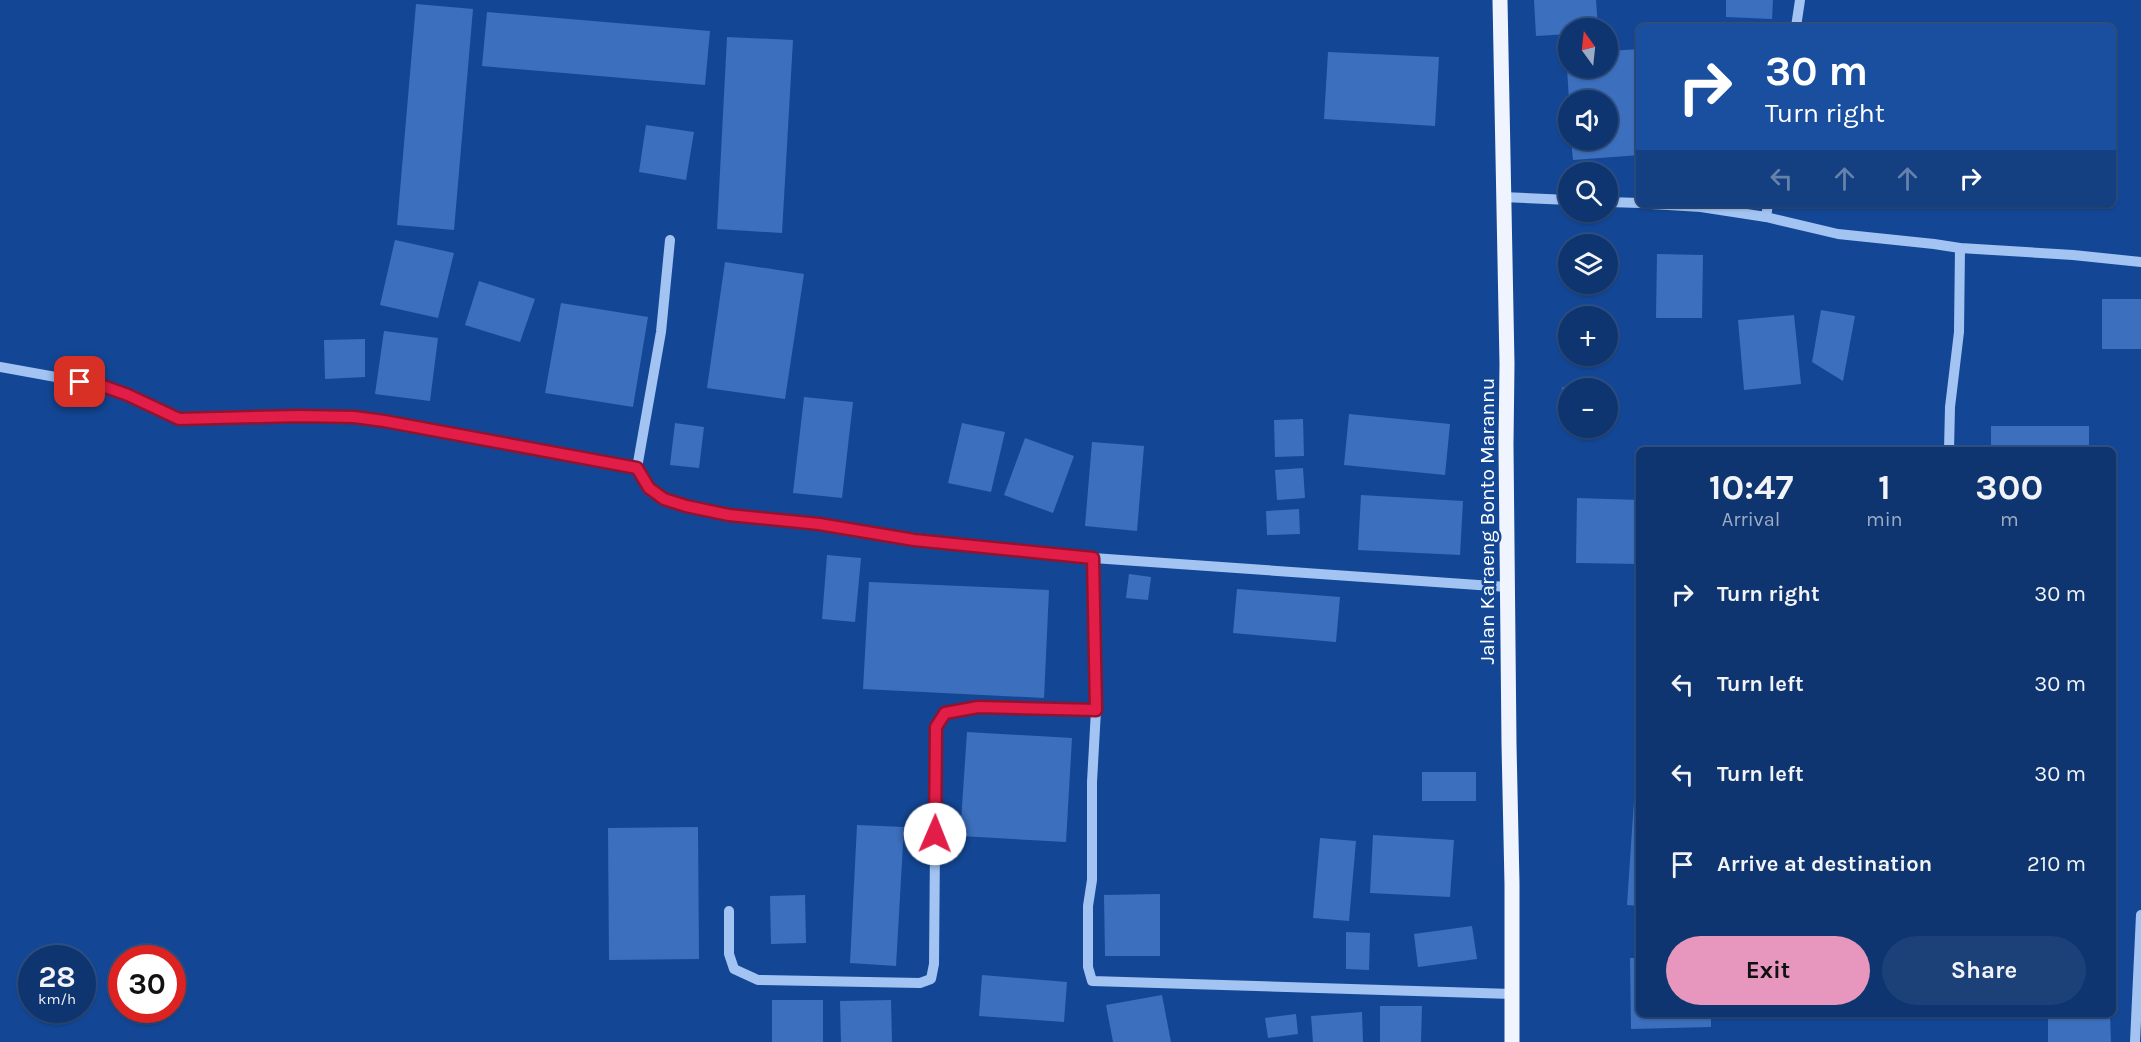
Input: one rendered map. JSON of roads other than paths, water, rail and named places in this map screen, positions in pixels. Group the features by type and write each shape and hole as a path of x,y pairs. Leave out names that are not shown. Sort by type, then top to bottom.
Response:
{"main road":[{"name":"Jalan Karaeng Bonto Marannu","path":"1500,0 1507,364 1512,1042"}],"street":[{"path":"1796,24 1800,0"},
{"path":"1502,197 1558,200"},
{"path":"1618,202 1636,203"},
{"path":"1701,207 1766,217 1838,234 1960,248 2141,262"},
{"path":"1766,217 1768,207"},
{"path":"670,240 661,332 637,468 649,488 664,499 718,513 819,524 914,540 1093,558 1508,587"},
{"path":"1949,447 1950,406 1958,344 1960,248"},
{"path":"0,367 100,385 128,395 179,419 354,417 637,468"},
{"path":"1093,558 1096,710 1092,782 1092,880 1088,906 1088,967 1092,981 1512,994"},
{"path":"729,911 729,954 734,969 758,980 920,983 931,979 934,964 936,727 939,720 945,713 978,707 1096,710"},
{"path":"2134,1042 2141,915"}]}
